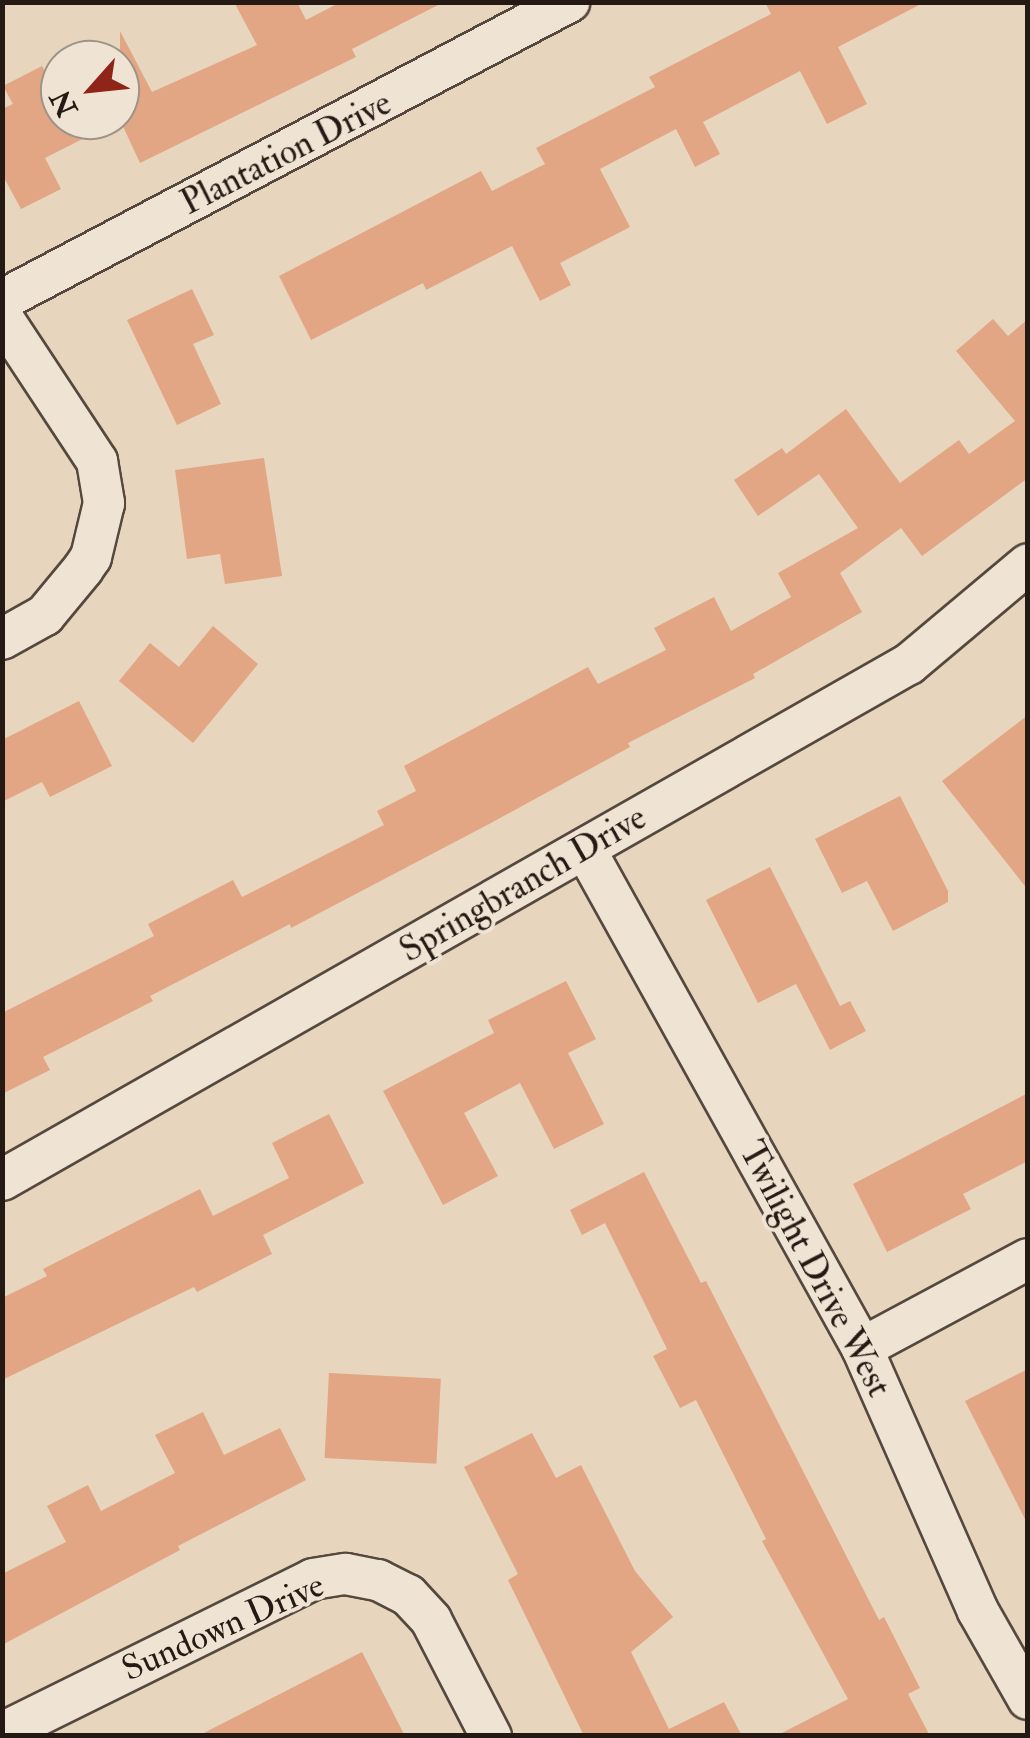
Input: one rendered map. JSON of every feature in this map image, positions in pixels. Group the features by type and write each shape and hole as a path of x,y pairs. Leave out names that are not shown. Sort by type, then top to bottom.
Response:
{"street":[{"name":"Plantation Drive","path":"2,300 569,2"},
{"path":"2,317 98,461 104,502 91,557 83,569 44,615 2,639"},
{"name":"Springbranch Drive","path":"2,1180 909,664 1028,564"},
{"name":"Twilight Drive West","path":"585,848 862,1348 978,1611 1028,1699"},
{"path":"862,1348 1028,1259"},
{"name":"Sundown Drive","path":"2,1733 313,1579 346,1574 378,1580 408,1595 431,1620 491,1736"}],"building":[{"path":"234,2 297,2 306,20 341,2 444,2 352,49 356,57 140,163 129,140 140,140 140,69 152,92 257,45"},
{"path":"765,2 925,2 838,47 867,104 827,124 800,71 703,122 720,154 695,167 676,129 600,169 630,227 560,263 571,285 540,301 512,246 426,290 423,283 311,340 279,276 481,171 492,191 545,164 536,148 655,87 649,77 771,14"},
{"path":"40,67 40,140 81,140 45,158 61,189 21,209 2,174 2,109 13,104 3,86"},
{"path":"192,289 214,335 193,344 221,404 177,425 127,320"},
{"path":"993,319 1008,336 1028,319 1028,478 922,556 901,528 840,573 862,612 753,674 755,678 628,743 630,747 491,823 291,928 290,924 150,996 153,1001 43,1057 50,1070 2,1094 2,1013 154,936 148,924 233,880 242,897 384,825 377,811 416,791 404,766 588,667 598,684 666,650 654,628 714,597 731,631 791,597 778,573 858,528 819,474 758,516 734,480 782,448 786,454 846,409 900,483 959,440 969,454 1015,421 956,351"},
{"path":"264,458 282,576 225,584 220,554 187,559 175,470"},
{"path":"213,626 258,664 193,743 119,681 150,643 179,667"},
{"path":"79,701 112,766 50,797 42,782 2,802 2,740"},
{"path":"1028,715 1028,890 942,781"},
{"path":"900,796 948,891 948,902 893,931 867,881 842,893 815,839"},
{"path":"770,867 840,1006 850,1001 866,1031 830,1050 796,984 758,1003 706,900"},
{"path":"566,981 596,1039 568,1053 604,1124 554,1149 520,1083 464,1113 498,1176 443,1205 383,1091 494,1033 488,1020"},
{"path":"1028,1093 1028,1161 963,1194 971,1209 887,1252 853,1184"},
{"path":"329,1114 364,1183 263,1235 272,1254 197,1292 194,1287 2,1380 2,1298 47,1276 43,1269 200,1189 213,1216 289,1178 272,1143"},
{"path":"644,1172 701,1283 706,1281 879,1620 884,1617 920,1688 908,1694 930,1736 776,1736 848,1699 762,1541 766,1539 696,1400 680,1408 653,1356 667,1349 605,1223 582,1235 570,1210"},
{"path":"1028,1369 1028,1525 965,1401"},
{"path":"329,1373 441,1379 436,1464 325,1458"},
{"path":"203,1412 224,1455 280,1428 306,1480 178,1546 180,1550 2,1645 2,1574 66,1542 47,1506 88,1485 101,1511 175,1473 155,1435"},
{"path":"532,1433 556,1478 581,1465 635,1571 673,1617 631,1652 669,1729 724,1702 742,1736 584,1736 508,1580 518,1574 464,1467"},
{"path":"362,1652 405,1736 198,1736"}]}
